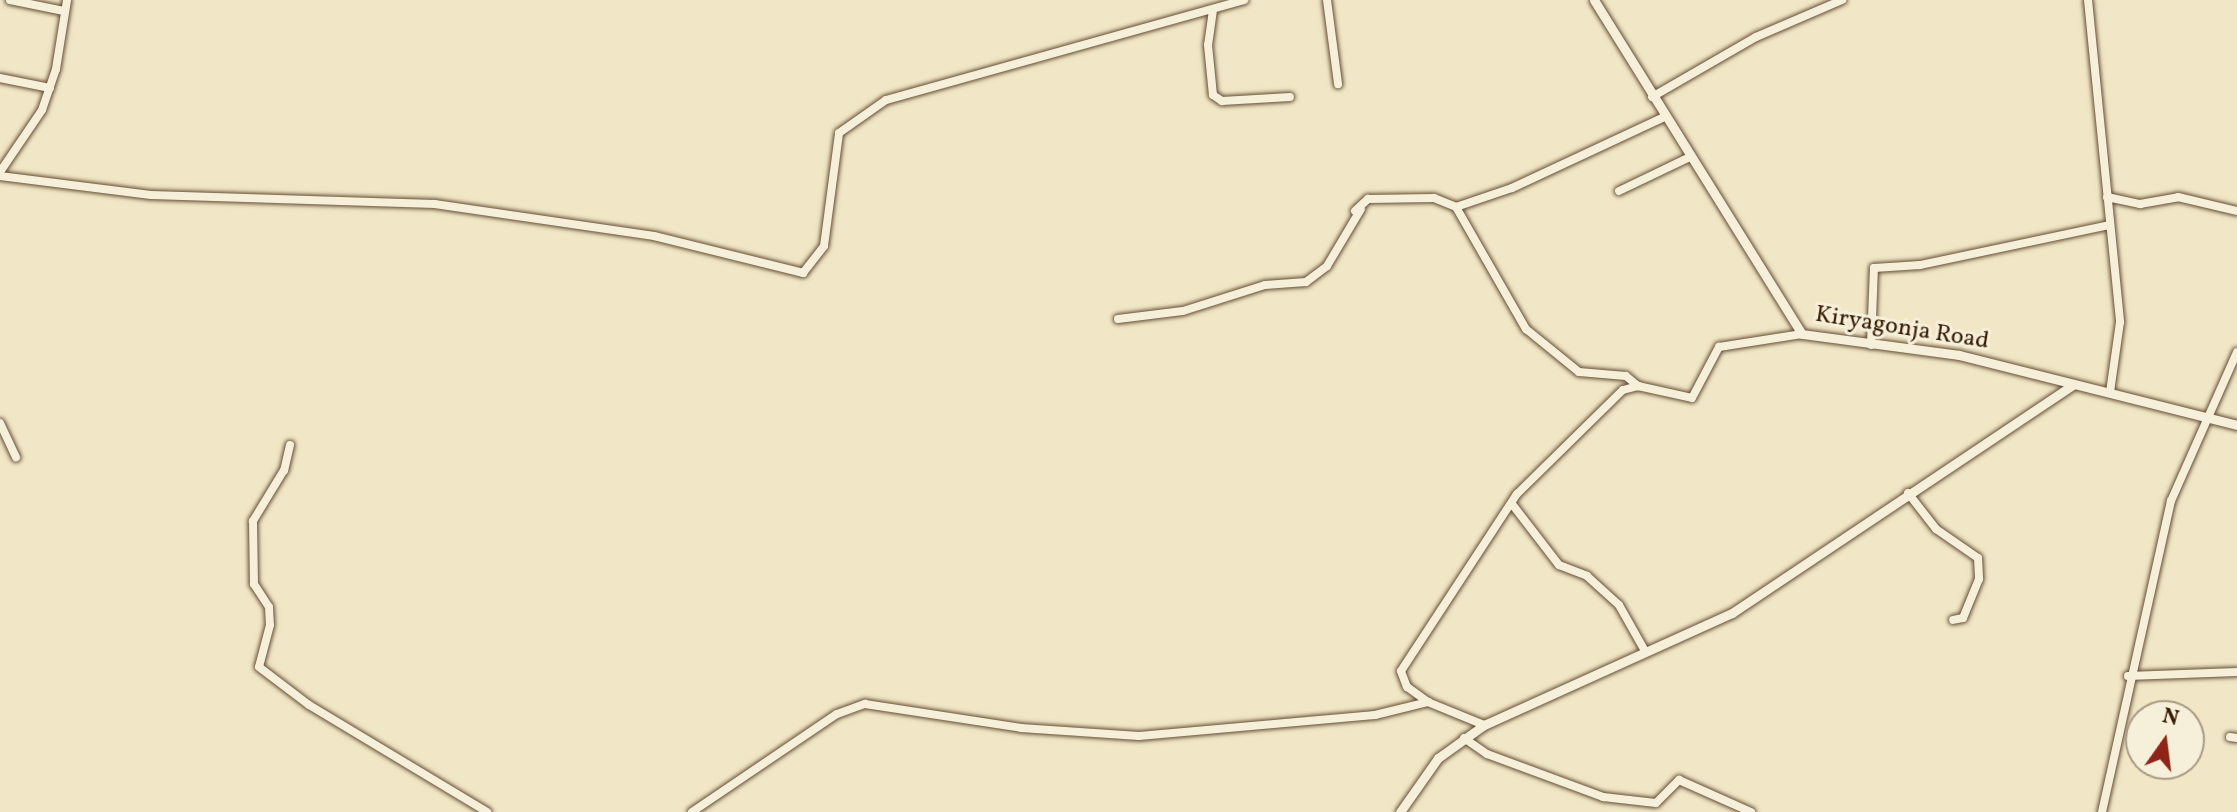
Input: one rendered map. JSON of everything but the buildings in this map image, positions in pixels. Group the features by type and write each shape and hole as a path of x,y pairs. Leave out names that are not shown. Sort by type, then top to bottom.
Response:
{"street":[{"path":"10,0 64,11"},
{"path":"67,0 50,88 42,110 0,174 151,195 435,204 654,236 803,273 824,246 839,133 886,100 1244,0"},
{"path":"1327,0 1338,84"},
{"name":"Kiryagonja Road","path":"1594,0 1688,158 1802,334 1943,352 2237,425"},
{"path":"1652,97 1756,37 1842,0"},
{"path":"2088,0 2120,322 2110,392"},
{"path":"1213,10 1208,45 1213,95 1222,101 1290,97"},
{"path":"0,78 50,88"},
{"path":"1456,207 1512,188 1664,117"},
{"path":"1619,191 1688,158"},
{"path":"2107,197 2140,204 2178,197 2237,211"},
{"path":"1355,211 1368,199 1434,198 1456,207 1526,329 1579,372 1626,376 1638,386 1692,398 1719,347 1802,334"},
{"path":"1118,319 1183,311 1265,285 1306,282 1327,266 1368,199"},
{"path":"1871,345 1874,268 1920,265 2110,225"},
{"path":"2102,812 2128,676 2171,501 2237,352"},
{"path":"1400,812 1438,758 1484,725 1732,613 2072,385"},
{"path":"1484,725 1428,702 1407,687 1401,671 1404,663 1517,494 1623,390 1638,386"},
{"path":"0,423 16,457"},
{"path":"290,445 284,470 253,521 254,584 269,607 270,625 259,667 309,705 487,812"},
{"path":"1908,493 1936,529 1978,558 1979,579 1963,618 1953,620"},
{"path":"1512,504 1559,565 1587,576 1619,605 1645,651"},
{"path":"2128,676 2237,672"},
{"path":"692,812 837,714 865,704 1021,728 1139,736 1375,715 1428,702"},
{"path":"1464,738 1487,754 1603,797 1656,803 1679,780 1751,812"}]}
